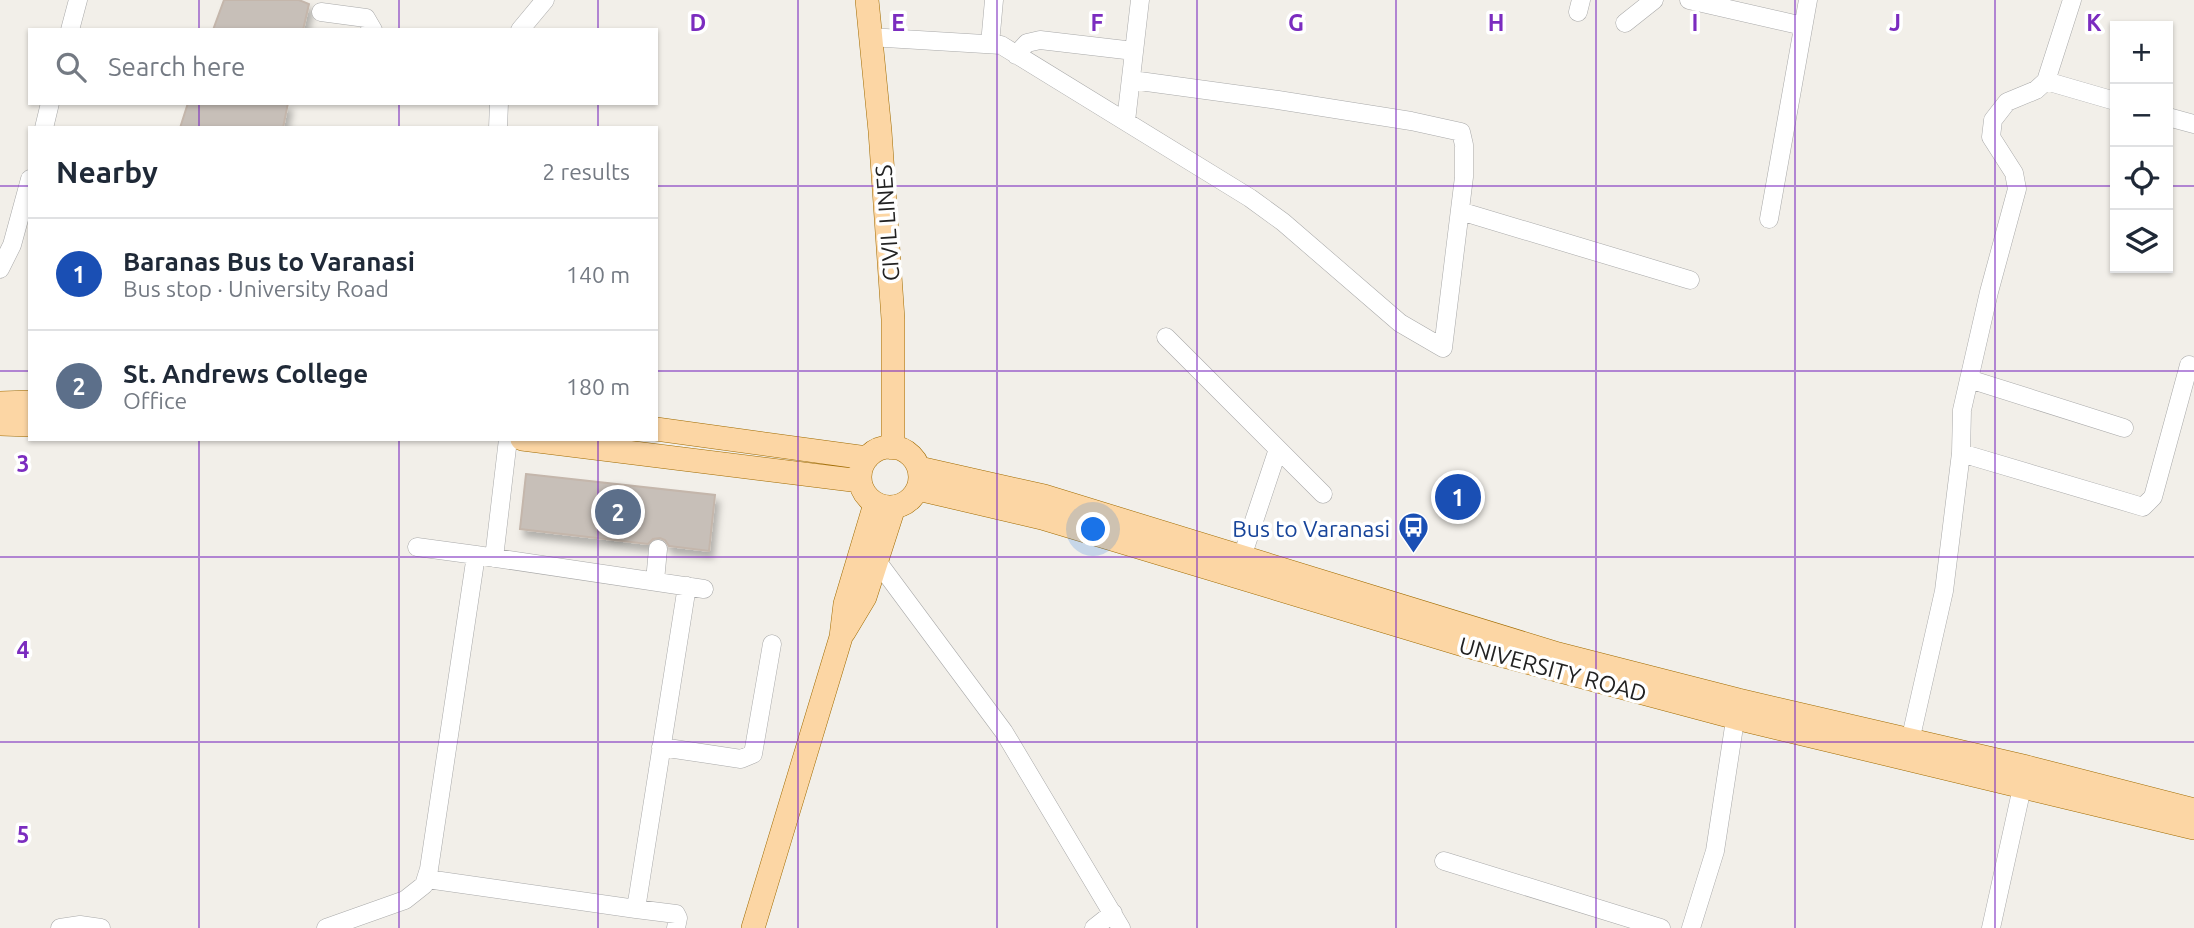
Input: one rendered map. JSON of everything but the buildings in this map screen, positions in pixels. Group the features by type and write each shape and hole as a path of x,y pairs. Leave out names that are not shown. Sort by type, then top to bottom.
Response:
{"main road":[{"name":"CIVIL LINES","path":"867,0 880,131 893,319 893,447"},
{"path":"0,403 28,402"},
{"path":"0,424 28,425"},
{"path":"658,429 867,458"},
{"path":"538,441 860,481"},
{"path":"893,447 906,452 914,459 918,479 913,497 904,504 884,505 868,498 860,481 860,471 867,458 877,450 893,447"},
{"name":"UNIVERSITY ROAD","path":"918,479 1044,496 1239,566 1558,653 1737,709 2024,776 2194,810"},
{"path":"841,637 858,612 877,561 884,505"},
{"path":"753,928 841,637 845,604 884,505"},
{"name":"UNIVERSITY ROAD","path":"2024,776 2194,828"}],"street":[{"path":"71,28 78,0"},
{"path":"522,28 545,0"},
{"path":"990,44 993,0"},
{"path":"1126,121 1140,0"},
{"path":"1625,23 1654,0"},
{"path":"1689,0 1804,26"},
{"path":"1769,219 1808,0"},
{"path":"1908,748 1944,591 1961,453 1962,410 1989,292 2017,189 2014,173 1991,137 1993,120 2007,102 2036,90 2046,81 2072,0"},
{"path":"321,12 366,18 372,28"},
{"path":"869,37 1001,45 1250,198 1283,222 1374,303 1400,323 1443,348 1464,177 1464,145 1461,132 1278,100 1132,80"},
{"path":"1016,55 1027,43 1040,40 1134,51"},
{"path":"2046,81 2110,100"},
{"path":"44,126 50,105"},
{"path":"498,126 499,105"},
{"path":"2173,118 2194,124"},
{"path":"0,269 12,245 28,186"},
{"path":"1460,211 1690,280"},
{"path":"1166,338 1323,494"},
{"path":"1961,453 2143,507 2153,496 2189,365"},
{"path":"1969,379 2124,428"},
{"path":"326,928 405,900 424,885 508,441"},
{"path":"1239,566 1278,449"},
{"path":"418,547 695,587 662,747 636,909"},
{"path":"655,581 658,549"},
{"path":"877,561 1004,732 1117,921 1094,928"},
{"path":"662,747 741,759 753,754 772,644"},
{"path":"1691,928 1715,851 1737,709"},
{"path":"1991,928 2024,776"},
{"path":"1444,861 1661,928"},
{"path":"426,879 676,914 676,928"},
{"path":"60,928 80,925 101,928"}],"place":[{"name":"Baranas Bus to Varanasi","path":"1458,497"},
{"name":"St. Andrews College","path":"618,512"},
{"name":"Bus to Varanasi","path":"1413,555"}]}
